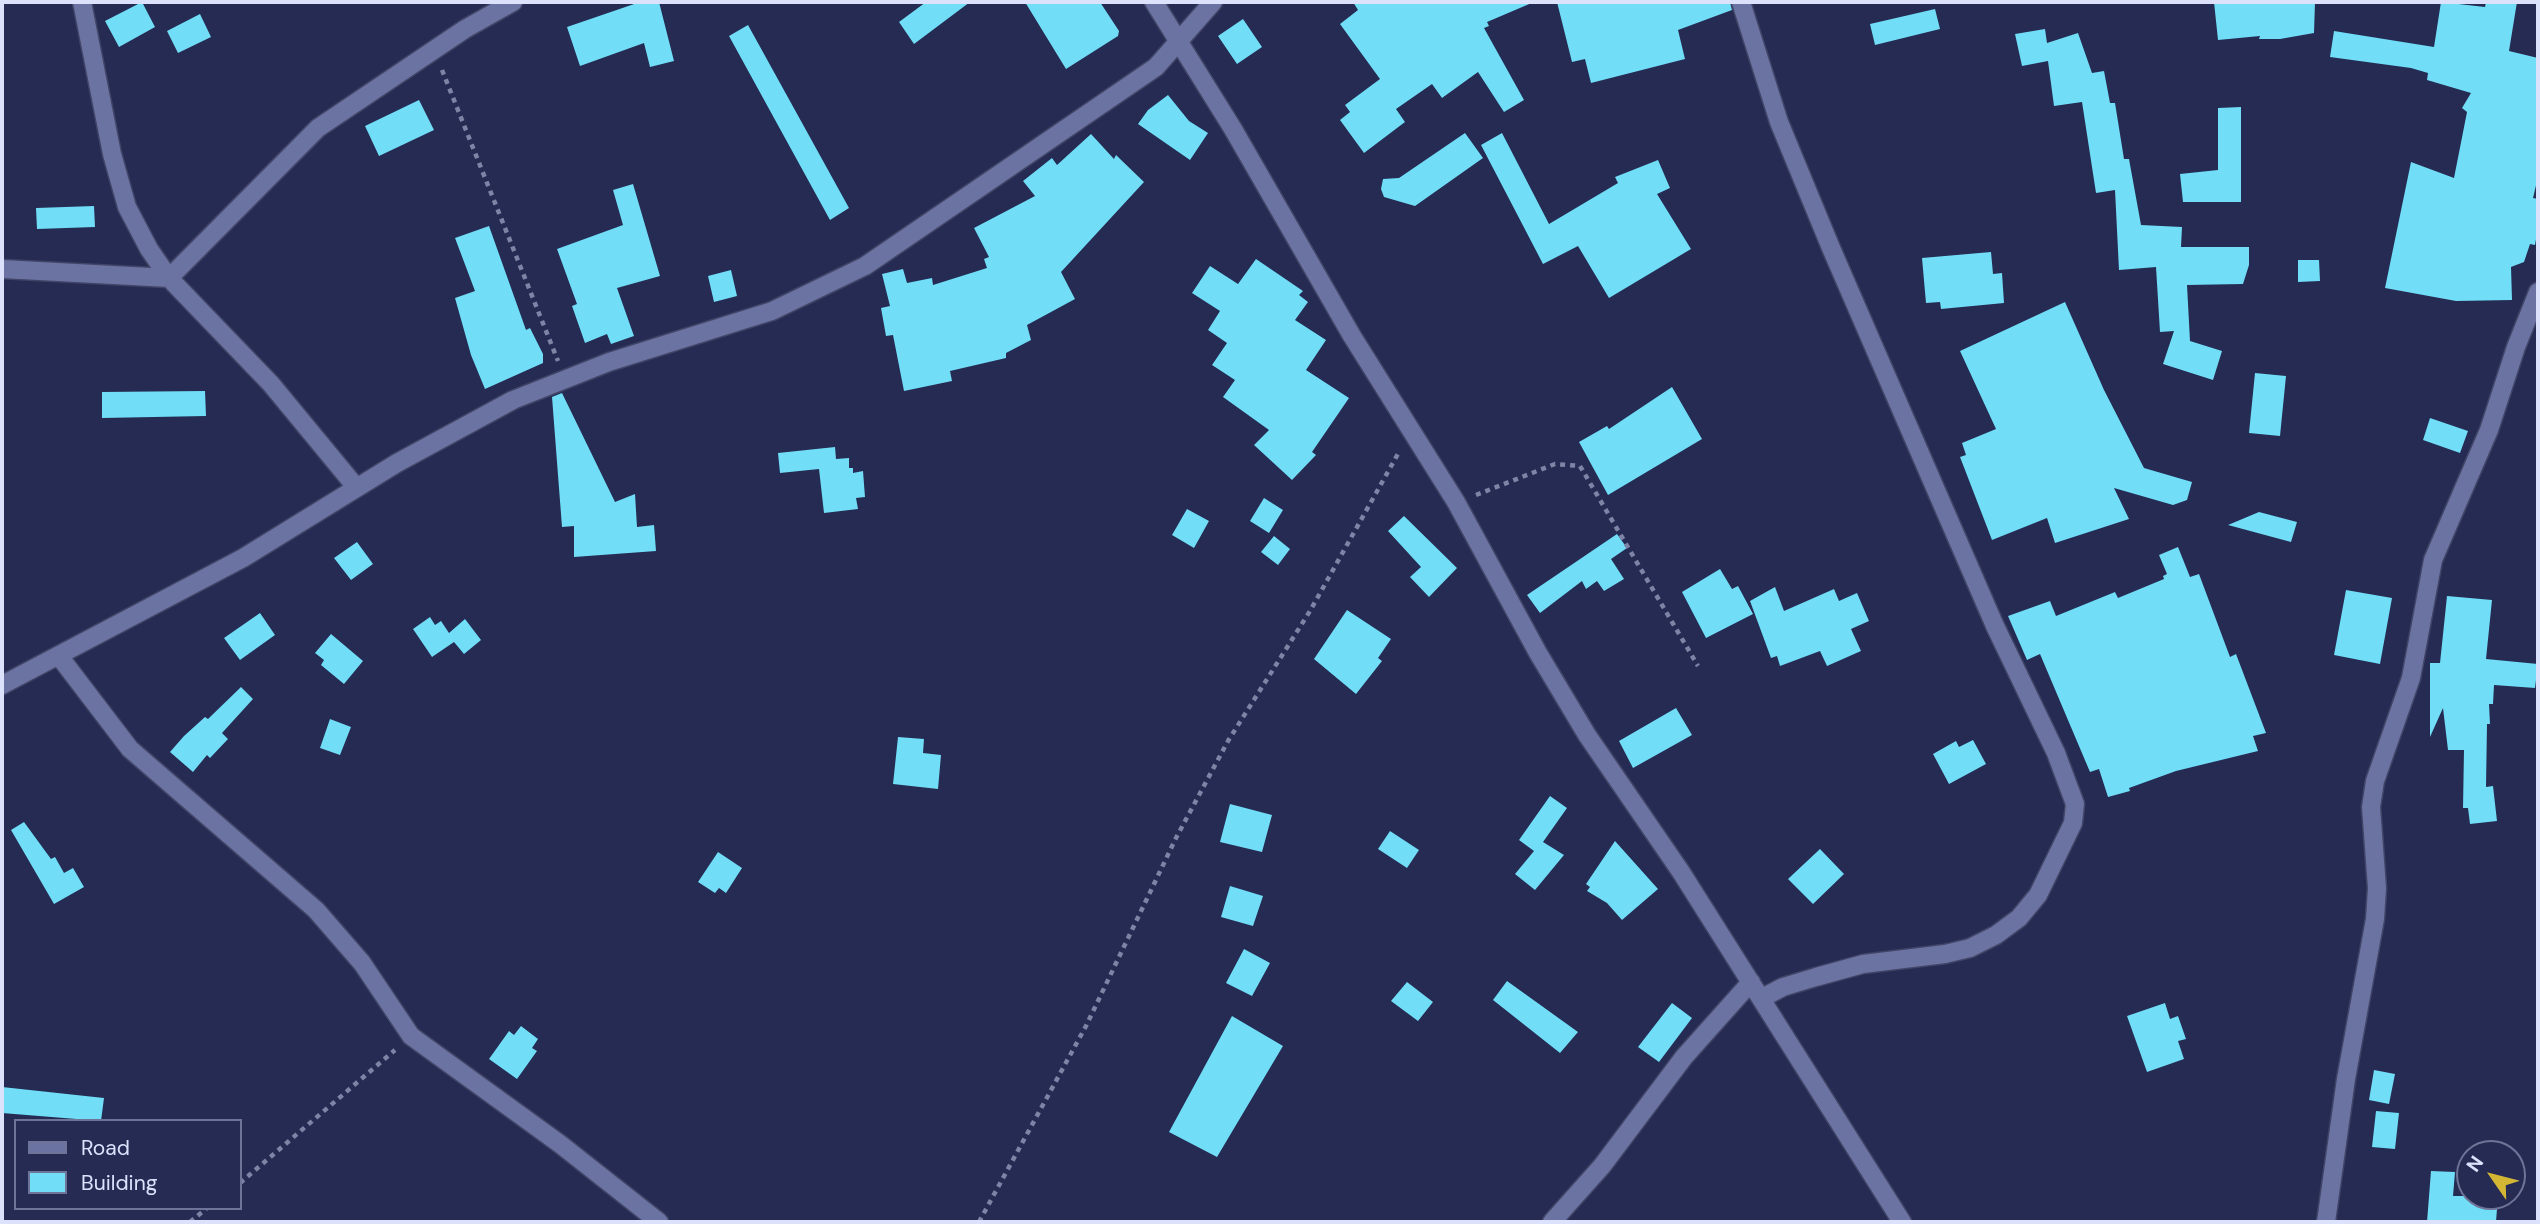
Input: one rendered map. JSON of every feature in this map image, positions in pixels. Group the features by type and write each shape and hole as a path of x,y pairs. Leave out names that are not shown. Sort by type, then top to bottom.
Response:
{"street":[{"path":"82,2 112,154 127,207 169,278 271,384 356,487"},
{"path":"2,269 169,278 318,128 434,50 513,2"},
{"path":"1154,2 1456,502 1538,653 1587,735 1762,998 1902,1222"},
{"path":"2,685 243,558 458,427 565,377 772,312 865,266 905,241 1022,156 1156,67 1213,2"},
{"path":"1741,2 1779,122 1830,248 1995,626 2056,752 2075,804 2073,823 2038,895 2019,918 1996,935 1970,948 1945,954 1863,964 1816,976 1783,987 1762,998"},
{"path":"2326,1222 2346,1079 2375,919 2376,888 2371,807 2375,781 2411,678 2433,560 2489,430 2538,292"},
{"path":"59,656 130,749 316,910 362,964 411,1036 560,1144 659,1222"},
{"path":"1552,1222 1602,1166 1684,1057 1751,982"}],"path":[{"path":"434,50 565,377"},
{"path":"979,1222 1086,1026 1176,838 1228,741 1310,611 1411,431"},
{"path":"1456,502 1555,464 1580,466 1698,666"},
{"path":"242,1181 411,1036"},
{"path":"190,1222 205,1210"}],"building":[{"path":"142,2 155,27 119,47 105,21"},
{"path":"640,2 659,2 674,61 650,67 644,43 580,66 567,27"},
{"path":"926,2 970,2 914,44 899,22"},
{"path":"1025,2 1100,2 1119,31 1118,36 1066,69"},
{"path":"1353,2 1534,2 1487,22 1489,26 1484,28 1524,100 1504,112 1478,72 1442,98 1432,84 1396,109 1405,122 1364,153 1340,120 1350,112 1345,105 1380,79 1340,24 1358,10"},
{"path":"1557,2 1730,2 1732,10 1678,30 1685,59 1591,83 1585,59 1572,62"},
{"path":"2214,2 2315,2 2314,33 2280,39 2259,39 2260,36 2218,40"},
{"path":"2441,2 2485,7 2486,2 2517,2 2509,51 2538,58 2538,177 2533,198 2538,199 2538,228 2535,245 2530,244 2524,262 2511,267 2512,300 2456,301 2385,288 2411,162 2454,178 2467,112 2462,108 2471,93 2427,80 2428,73 2411,68 2330,57 2334,31 2434,47"},
{"path":"1935,9 1940,29 1875,45 1870,24"},
{"path":"200,14 211,37 178,53 167,31"},
{"path":"1243,19 1262,47 1237,64 1218,36"},
{"path":"748,25 849,208 830,220 729,36"},
{"path":"2045,29 2047,43 2078,33 2092,73 2104,71 2110,103 2115,103 2124,159 2129,159 2141,225 2182,227 2181,247 2249,247 2249,265 2243,284 2187,285 2190,341 2222,351 2213,380 2163,364 2174,331 2160,332 2156,267 2119,270 2115,190 2096,193 2082,102 2054,106 2048,61 2022,66 2015,34"},
{"path":"1168,95 1189,121 1208,133 1190,160 1138,124 1148,110"},
{"path":"419,100 434,130 379,156 365,126"},
{"path":"2241,107 2241,202 2183,202 2180,174 2218,170 2218,108"},
{"path":"1465,133 1483,158 1415,206 1384,197 1381,189 1383,179 1399,178"},
{"path":"1502,133 1549,224 1618,183 1615,177 1658,160 1670,188 1657,194 1691,249 1609,298 1578,246 1543,264 1481,145"},
{"path":"1091,134 1114,159 1116,155 1144,182 1061,272 1075,299 1027,325 1031,340 1006,353 1006,358 950,371 952,381 904,391 893,335 886,336 881,308 890,306 882,274 903,269 907,283 932,278 933,285 987,268 984,259 989,257 974,228 1035,196 1023,181 1052,158 1057,165"},
{"path":"633,184 660,276 617,288 634,336 611,344 607,334 585,343 572,306 577,304 557,249 623,225 613,190"},
{"path":"94,206 95,227 37,229 36,208"},
{"path":"489,226 526,330 530,328 543,354 543,363 485,389 471,355 455,298 475,291 455,238"},
{"path":"1991,252 1993,274 2002,273 2004,303 1941,309 1940,302 1926,303 1922,258"},
{"path":"1256,259 1303,291 1299,295 1308,302 1295,320 1326,340 1306,370 1349,398 1312,452 1316,455 1292,480 1254,445 1269,430 1223,397 1235,380 1212,365 1227,343 1208,330 1220,311 1192,293 1210,266 1238,284"},
{"path":"2298,260 2319,260 2320,281 2298,282"},
{"path":"731,270 737,296 714,302 708,276"},
{"path":"2065,302 2104,390 2144,468 2192,482 2187,500 2173,505 2114,488 2129,519 2055,543 2047,518 1992,540 1960,457 1966,455 1962,443 1996,429 1960,351"},
{"path":"2255,373 2286,376 2280,436 2249,433"},
{"path":"1672,387 1702,439 1608,495 1579,442 1607,426 1609,429"},
{"path":"205,391 206,416 102,418 102,392"},
{"path":"562,393 615,502 635,494 637,527 654,525 656,551 574,557 574,526 562,527 552,397"},
{"path":"2430,418 2468,431 2460,453 2423,440"},
{"path":"835,447 836,459 849,458 849,468 853,468 853,473 863,471 865,497 856,498 858,509 824,513 819,469 780,473 778,453"},
{"path":"1264,498 1283,510 1269,533 1250,521"},
{"path":"1187,509 1209,521 1194,548 1172,535"},
{"path":"2259,512 2297,522 2291,542 2228,525"},
{"path":"1404,516 1457,568 1429,597 1410,577 1421,567 1388,531"},
{"path":"1617,534 1627,548 1611,559 1624,579 1604,591 1597,581 1586,589 1582,581 1540,613 1527,595"},
{"path":"1274,536 1290,549 1278,565 1261,552"},
{"path":"357,542 373,564 351,580 334,558"},
{"path":"2178,547 2190,577 2199,574 2230,657 2236,654 2266,733 2253,736 2258,751 2176,771 2129,788 2130,791 2108,797 2099,769 2090,772 2040,654 2027,660 2008,616 2050,601 2056,616 2115,592 2118,598 2164,579 2163,576 2167,574 2159,555"},
{"path":"1720,569 1732,589 1738,586 1753,614 1706,638 1682,592"},
{"path":"1775,587 1784,611 1834,589 1839,601 1857,593 1869,621 1851,629 1861,651 1827,666 1820,651 1780,666 1777,656 1771,658 1750,601"},
{"path":"2346,590 2392,598 2380,664 2334,655"},
{"path":"2447,596 2492,600 2486,659 2538,664 2535,688 2494,685 2493,704 2489,704 2486,787 2493,786 2497,821 2470,824 2468,808 2463,808 2464,750 2448,750 2443,708 2430,737 2430,663 2440,663"},
{"path":"1347,610 1391,639 1378,658 1382,661 1356,694 1314,659"},
{"path":"260,613 275,635 240,660 224,638"},
{"path":"430,617 435,625 441,621 449,633 465,619 481,640 464,654 454,642 432,657 413,629"},
{"path":"331,634 363,661 344,684 321,665 324,660 315,653"},
{"path":"241,687 253,699 222,733 228,739 210,758 207,755 193,772 170,752 184,736 205,717 208,719"},
{"path":"1676,708 1692,735 1633,768 1619,741"},
{"path":"330,719 351,727 340,755 320,748"},
{"path":"898,737 924,739 923,753 941,755 938,789 893,784"},
{"path":"1973,740 1986,764 1949,784 1933,754 1956,741 1959,747"},
{"path":"1550,796 1567,808 1543,842 1564,855 1535,890 1515,874 1534,851 1519,840"},
{"path":"1230,804 1272,815 1262,852 1220,842"},
{"path":"24,822 51,859 55,857 64,873 73,868 84,887 54,904 11,830"},
{"path":"1390,831 1419,850 1407,868 1378,849"},
{"path":"1615,841 1658,889 1622,920 1607,903 1587,891 1590,887 1586,884"},
{"path":"1820,849 1844,874 1813,904 1788,879"},
{"path":"718,852 742,868 726,893 719,888 715,893 698,882"},
{"path":"1230,886 1263,896 1253,926 1221,917"},
{"path":"1244,949 1270,963 1252,996 1226,983"},
{"path":"1507,981 1578,1032 1560,1053 1493,1000"},
{"path":"1407,982 1433,1002 1418,1021 1391,1001"},
{"path":"1672,1003 1692,1018 1659,1062 1638,1047"},
{"path":"2165,1003 2170,1019 2178,1016 2186,1039 2178,1041 2184,1059 2147,1072 2127,1016"},
{"path":"1232,1016 1283,1046 1217,1157 1169,1132"},
{"path":"521,1026 538,1039 532,1048 537,1051 517,1079 489,1059 509,1031 514,1035"},
{"path":"2374,1070 2395,1074 2389,1104 2369,1100"},
{"path":"2,1087 104,1098 101,1119 2,1113"},
{"path":"2376,1111 2399,1113 2395,1149 2372,1147"},
{"path":"2431,1171 2455,1172 2453,1196 2456,1196 2456,1210 2497,1210 2496,1222 2427,1222"}]}
